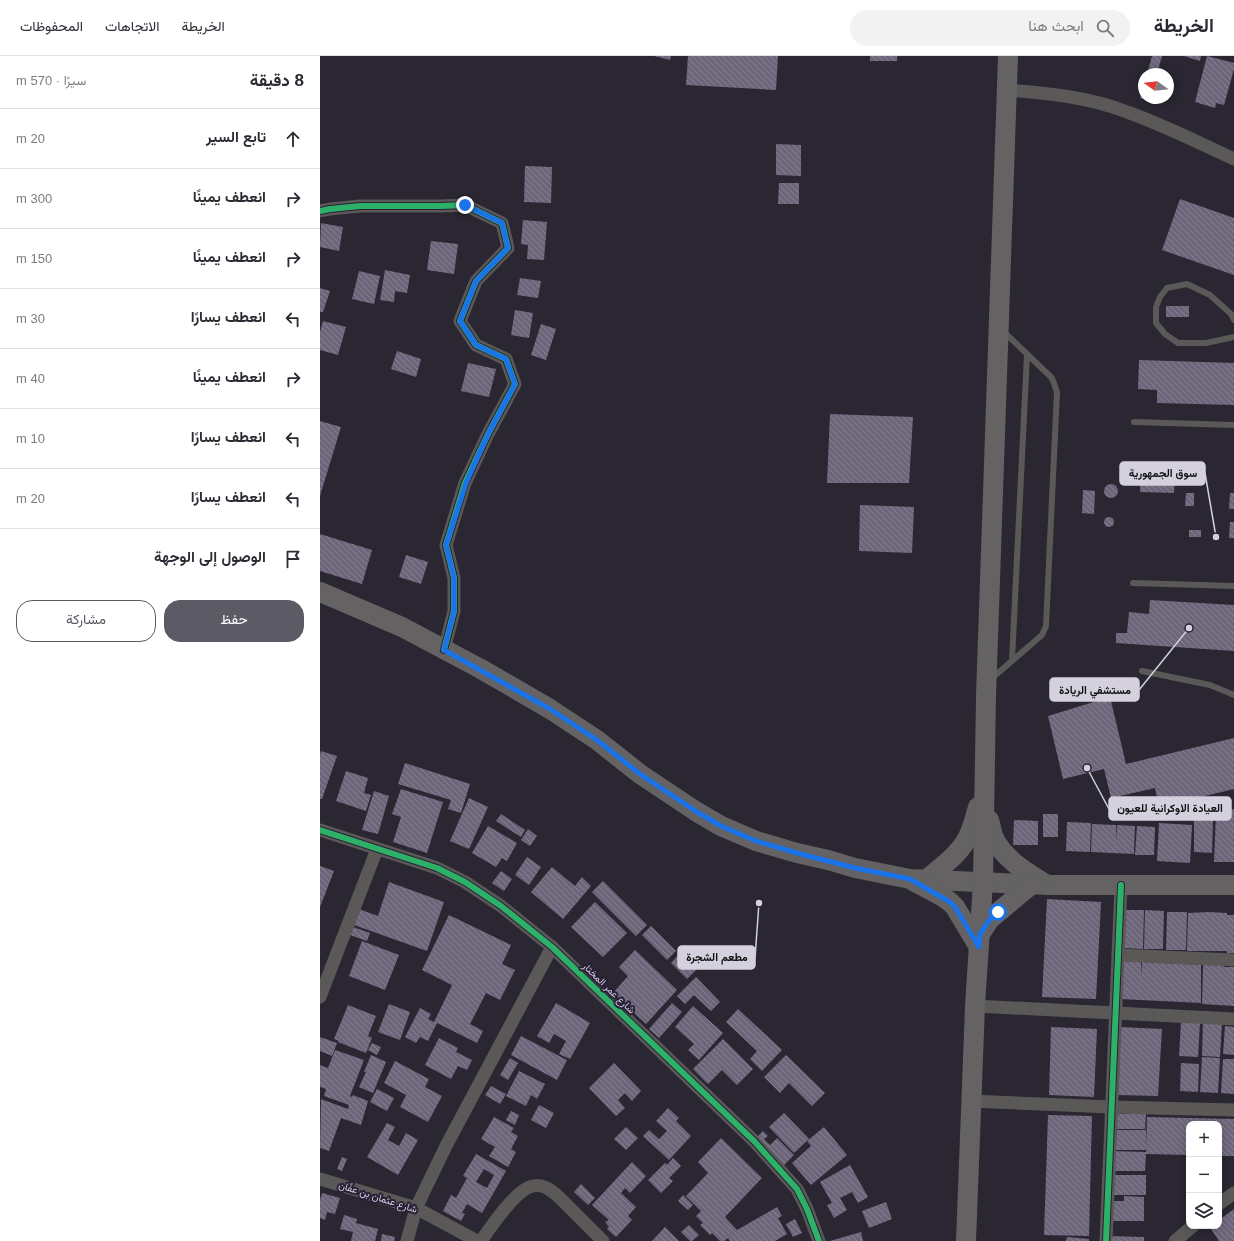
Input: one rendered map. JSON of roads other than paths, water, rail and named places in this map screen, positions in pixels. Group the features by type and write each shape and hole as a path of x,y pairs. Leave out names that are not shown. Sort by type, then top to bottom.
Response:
{"main road":[{"path":"966,1241 970,1101 983,882 987,683 1008,56"},
{"path":"320,592 402,628 550,709 597,740 640,774 697,812 721,826 756,841 855,868 918,879 1040,884 1234,885"},
{"path":"918,879 946,863 959,850 968,837 985,794"},
{"path":"985,794 993,837 1004,853 1040,884"},
{"path":"918,879 950,902 980,940"},
{"path":"980,940 990,919 1040,884"}],"street":[{"path":"1007,90 1044,93 1092,102 1126,111 1234,159"},
{"path":"320,211 360,206 465,205 502,223 508,248 476,281 460,321 476,345 506,359 515,384 488,434 466,483 446,545 454,578 454,611 444,650"},
{"name":"شارع عمر المختار","path":"320,830 437,868 465,882 506,910 552,947 754,1141 797,1189 807,1209 819,1241"},
{"path":"320,997 377,849"},
{"path":"1106,1241 1121,885"},
{"path":"407,1241 416,1208 446,1146 552,947"},
{"path":"1118,955 1234,960"},
{"path":"975,1006 1234,1019"},
{"path":"970,1101 1234,1110"},
{"name":"شارع عثمان بن عفّان","path":"320,1179 416,1208 478,1241"},
{"path":"481,1241 496,1219 524,1189 531,1186 539,1186 548,1189 603,1241"},
{"path":"1222,1202 1234,1193"},
{"path":"1175,1241 1189,1229"}],"lane":[{"path":"1234,320 1231,314 1210,295 1187,284 1168,288 1160,297 1156,307 1156,323 1165,334 1178,343 1206,343 1234,337"},
{"path":"987,683 1042,635 1046,626 1057,392 1052,378 999,328"},
{"path":"1012,660 1026,355"},
{"path":"1134,422 1234,425"},
{"path":"1133,583 1234,586"},
{"path":"1142,671 1210,685 1234,695"}],"place":[{"name":"سوق الجمهورية","path":"1216,537"},
{"name":"مستشفي الريادة","path":"1189,628"},
{"name":"العيادة الاوكرانية للعيون","path":"1087,768"},
{"name":"مطعم الشجرة","path":"759,903"}]}
